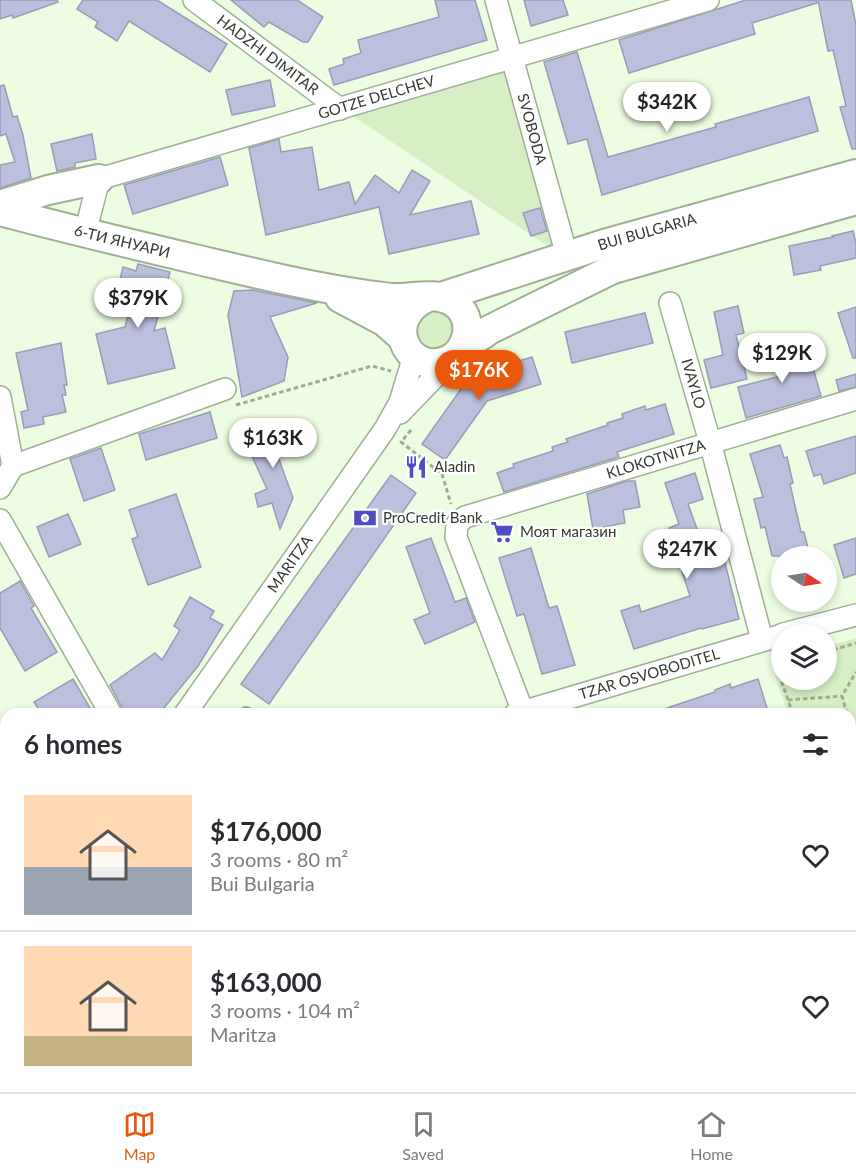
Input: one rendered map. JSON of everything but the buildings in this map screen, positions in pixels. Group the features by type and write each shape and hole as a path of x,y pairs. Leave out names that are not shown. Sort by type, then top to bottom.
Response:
{"main road":[{"name":"BUI BULGARIA","path":"434,297 616,241 856,174"},
{"path":"0,205 48,190 99,179"},
{"name":"BUI BULGARIA","path":"459,352 489,330 613,269 856,200"},
{"name":"6-ТИ ЯНУАРИ","path":"0,211 316,287"},
{"path":"316,287 391,298 434,297 453,302 462,311 468,323 468,336 459,352 441,363 427,362 408,356 385,322 316,287"},
{"path":"408,356 402,324 407,312 416,303 434,297"}],"street":[{"name":"HADZHI DIMITAR","path":"194,0 340,109"},
{"name":"SVOBODA","path":"496,0 567,256"},
{"name":"GOTZE DELCHEV","path":"99,179 708,0"},
{"path":"85,233 99,179"},
{"name":"IVAYLO","path":"670,303 710,442 771,625"},
{"path":"385,429 459,352"},
{"path":"385,429 400,402 408,356"},
{"path":"7,453 225,389"},
{"path":"0,397 7,453 0,488"},
{"name":"KLOKOTNITZA","path":"457,524 465,517 856,399"},
{"name":"MARITZA","path":"190,706 385,429"},
{"path":"0,520 108,708"},
{"path":"457,524 456,537 520,708"},
{"name":"TZAR OSVOBODITEL","path":"823,624 856,615"},
{"name":"TZAR OSVOBODITEL","path":"539,708 771,638"}],"path":[{"path":"225,389 229,407 408,356"},
{"path":"415,424 402,442 442,474 457,524"},
{"path":"837,649 856,643"},
{"path":"845,708 842,696 856,672"},
{"path":"784,690 791,708"},
{"path":"788,700 842,696"}],"shaded area":[{"path":"505,68 561,255 353,116"},
{"path":"435,311 449,316 454,330 449,344 435,349 421,344 416,330 421,316"},
{"path":"856,638 856,708 786,708 780,690 837,690 837,644"}],"place":[{"name":"Aladin","path":"416,467"},
{"name":"ProCredit Bank","path":"365,518"},
{"name":"Моят магазин","path":"502,532"}]}
